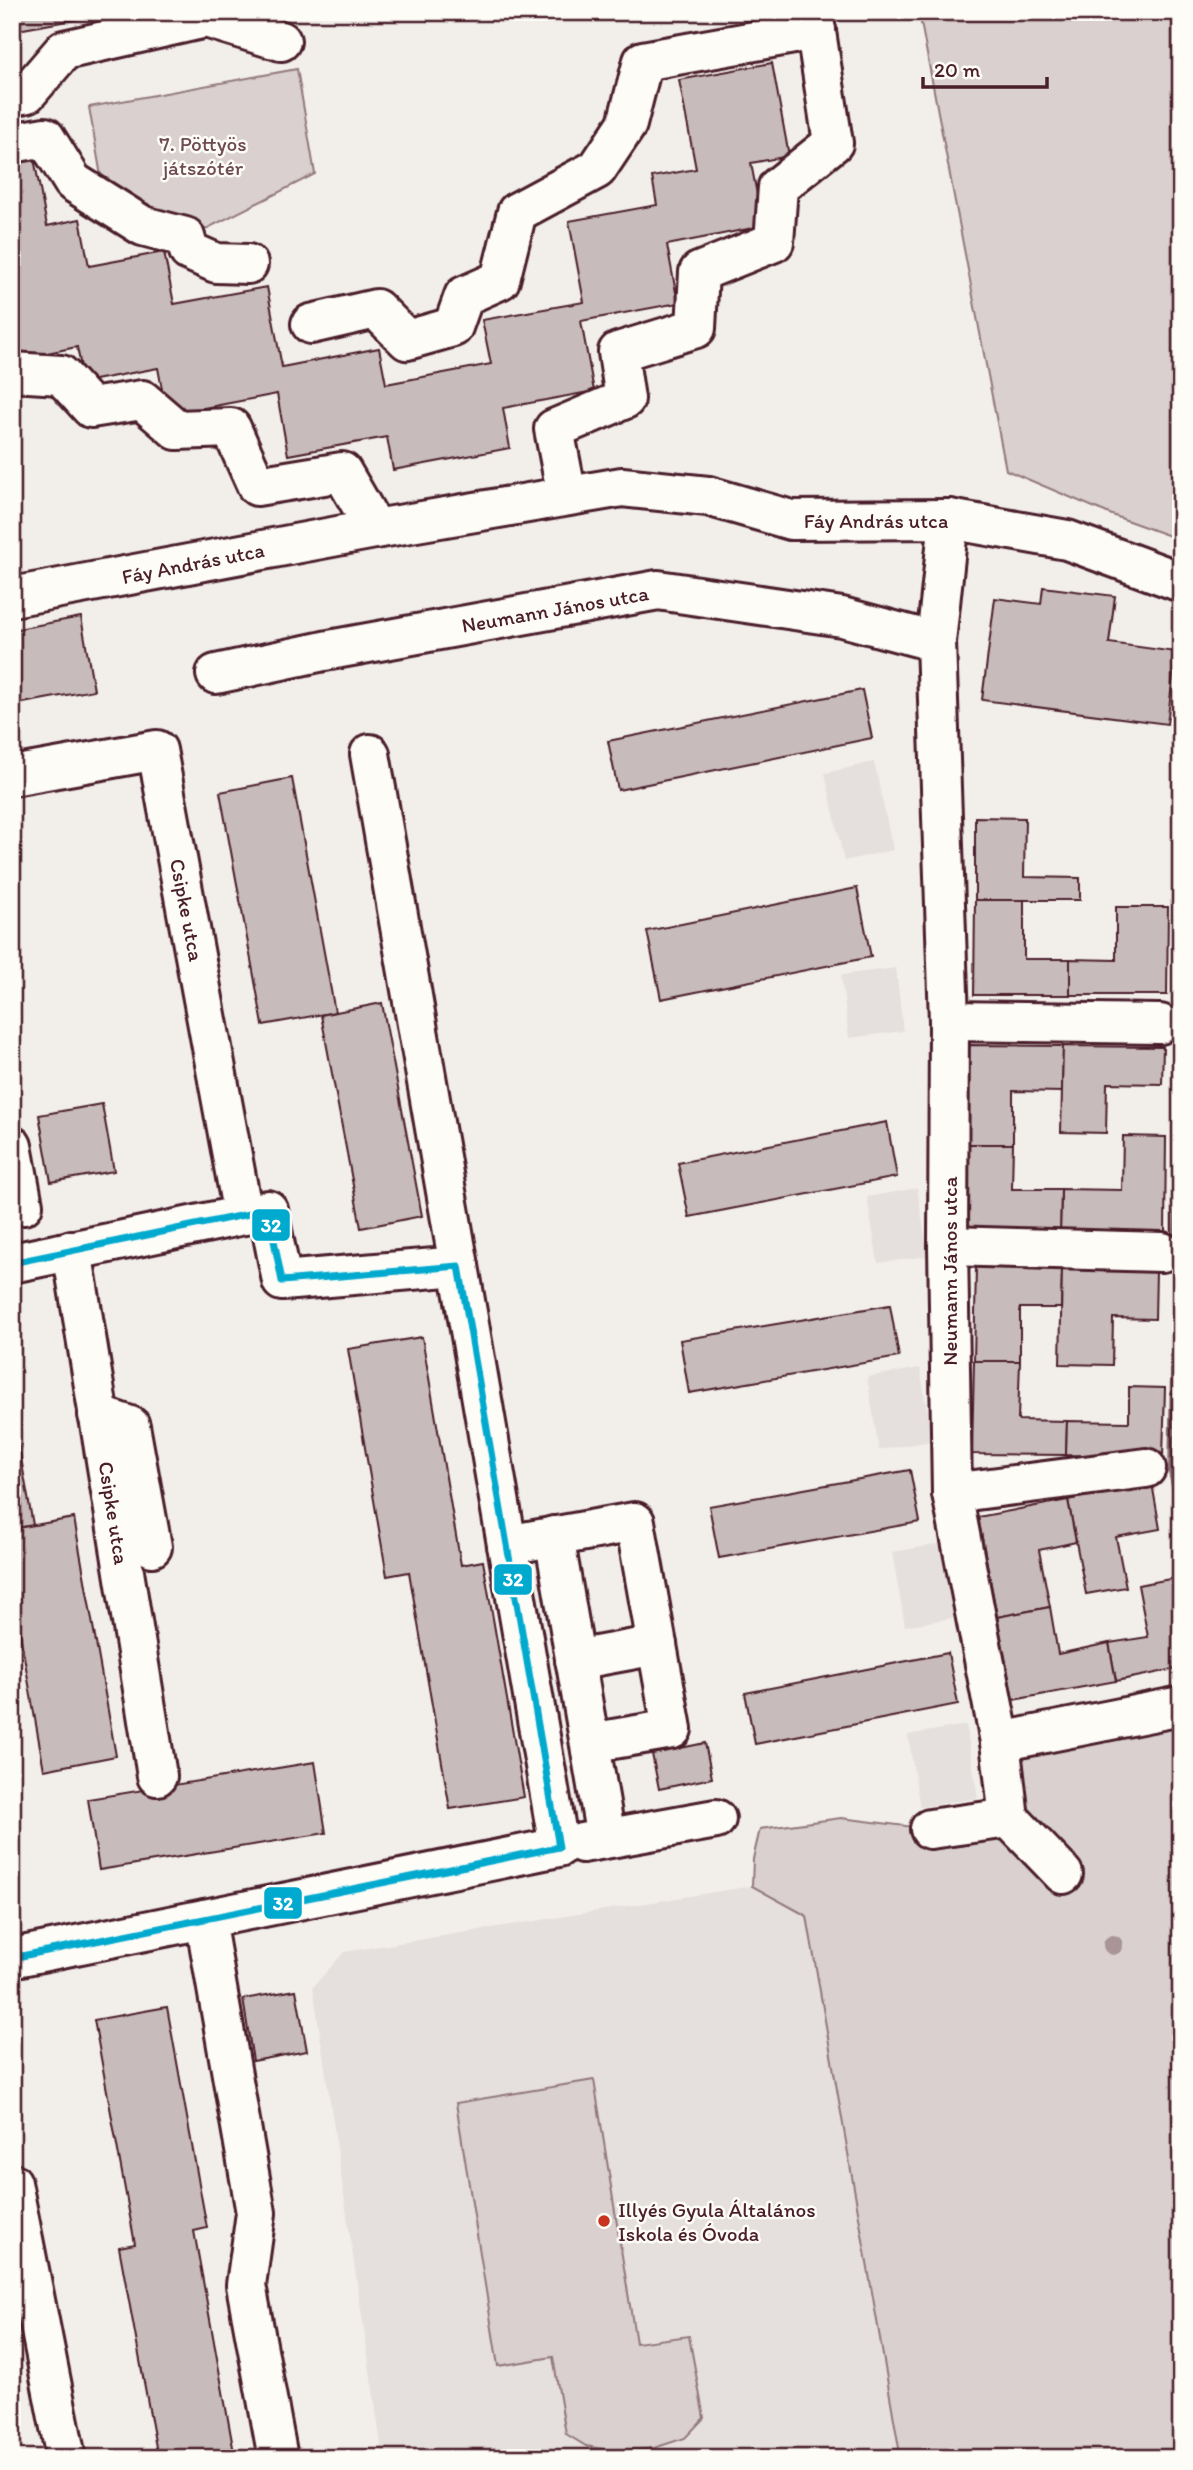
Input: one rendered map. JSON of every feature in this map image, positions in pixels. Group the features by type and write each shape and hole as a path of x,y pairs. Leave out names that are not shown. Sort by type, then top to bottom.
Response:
{"street":[{"path":"12,96 27,93 64,50 206,18 281,41"},
{"path":"311,324 376,309 407,340 453,327 464,296 500,280 517,212 597,169 627,124 643,61 815,21 834,143 778,187 774,242 699,272 695,328 618,352 625,399 554,429 567,496"},
{"path":"12,143 45,137 73,181 143,226 185,237 188,251 215,263 248,264"},
{"path":"12,372 61,375 91,408 142,400 177,430 230,428 257,486 342,472 374,529"},
{"name":"Fáy András utca","path":"12,597 374,529 622,487 708,496 791,520 950,519 1067,540 1181,582"},
{"name":"Neumann János utca","path":"950,519 936,642 949,1021 948,1246 952,1493 1000,1742 1009,1818"},
{"name":"Neumann János utca","path":"216,674 324,651 658,590 842,617 936,642"},
{"name":"Csipke utca","path":"12,776 157,750 243,1215"},
{"path":"370,754 559,1847"},
{"path":"949,1021 1160,1024"},
{"path":"12,1146 23,1205"},
{"path":"12,1262 268,1210 282,1281 459,1266"},
{"path":"948,1246 1161,1252"},
{"name":"Csipke utca","path":"72,1250 157,1776"},
{"path":"98,1415 130,1426 152,1546"},
{"path":"952,1493 1146,1468"},
{"path":"507,1545 635,1522 672,1729 590,1743"},
{"path":"554,1536 606,1838"},
{"path":"575,1660 657,1645"},
{"path":"1000,1742 1181,1706"},
{"path":"930,1829 1009,1818 1063,1874"},
{"path":"12,1958 559,1847 716,1819"},
{"path":"205,1919 256,2213 246,2285 278,2458"},
{"path":"12,2183 66,2458"}],"shaded area":[{"path":"874,762 893,850 844,861 825,773"},
{"path":"896,968 903,1031 849,1038 841,975"},
{"path":"917,1188 928,1256 878,1263 867,1197"},
{"path":"920,1368 932,1441 879,1450 867,1377"},
{"path":"941,1544 953,1618 905,1626 892,1552"},
{"path":"966,1725 978,1798 920,1807 908,1735"},
{"name":"Illyés Gyula Általános Iskola és Óvoda","path":"752,1886 807,1916 901,2458 383,2458 313,1987 344,1952"}],"green space":[{"path":"919,12 1181,12 1181,540 1112,515 1006,470"},
{"name":"7. Pöttyös játszótér","path":"297,69 315,174 202,231 102,182 89,107"},
{"path":"1181,1706 1181,2458 938,2458 936,2449 900,2454 807,1916 752,1886 753,1859 760,1829 841,1818 930,1829 1009,1818 1000,1742"},
{"path":"594,2080 636,2343 689,2336 704,2418 685,2438 654,2448 619,2452 586,2446 566,2434 553,2357 498,2366 456,2103"}],"building":[{"path":"12,12 117,12 12,31"},
{"path":"12,38 19,79 12,80"},
{"path":"772,63 789,156 751,163 763,226 667,245 678,303 581,321 594,391 503,408 510,448 393,470 387,437 288,455 277,394 167,415 158,368 84,382 77,347 12,360 12,157 33,153 47,226 80,219 89,266 164,252 174,304 267,287 282,367 379,348 386,384 491,364 482,320 584,302 569,221 657,205 652,177 696,169 679,80"},
{"path":"1043,587 1115,596 1109,643 1176,652 1167,724 982,700 995,598 1041,604"},
{"path":"81,617 94,690 12,705 12,630"},
{"path":"862,690 872,738 618,790 608,741"},
{"path":"292,778 335,1012 263,1025 220,792"},
{"path":"975,817 1025,818 1024,877 1080,878 1080,900 975,900"},
{"path":"857,888 871,957 661,999 647,931"},
{"path":"975,900 1024,900 1024,959 1070,959 1070,995 974,995"},
{"path":"1116,907 1168,907 1167,995 1070,995 1070,959 1116,960"},
{"path":"382,1003 422,1216 361,1228 321,1015"},
{"path":"967,1045 1063,1046 1062,1092 1013,1091 1013,1144 966,1144"},
{"path":"1063,1046 1163,1047 1162,1084 1107,1083 1106,1133 1061,1132"},
{"path":"102,1104 114,1171 51,1182 39,1115"},
{"path":"887,1122 897,1177 689,1217 678,1163"},
{"path":"1123,1136 1166,1137 1165,1234 1060,1232 1061,1189 1122,1190"},
{"path":"966,1144 1013,1144 1012,1189 1061,1189 1060,1232 964,1231"},
{"path":"976,1267 1062,1268 1061,1308 1020,1308 1020,1361 974,1361"},
{"path":"1062,1268 1156,1270 1155,1319 1113,1318 1112,1365 1060,1364"},
{"path":"890,1305 899,1357 689,1393 680,1340"},
{"path":"422,1337 461,1565 483,1561 524,1797 450,1809 409,1572 387,1576 348,1349"},
{"path":"974,1361 1020,1361 1018,1420 1067,1421 1066,1455 972,1454"},
{"path":"1129,1387 1165,1388 1163,1457 1066,1455 1067,1421 1129,1422"},
{"path":"12,1408 33,1525 12,1529"},
{"path":"910,1470 920,1522 719,1558 709,1506"},
{"path":"1152,1483 1160,1529 1116,1537 1126,1587 1086,1594 1068,1500"},
{"path":"1068,1500 1076,1542 1039,1550 1050,1607 997,1617 978,1517"},
{"path":"74,1518 116,1756 44,1770 12,1588 12,1529"},
{"path":"1181,1577 1181,1668 1116,1681 1109,1643 1148,1637 1138,1585"},
{"path":"1050,1607 1058,1654 1109,1643 1116,1681 1013,1700 997,1617"},
{"path":"948,1653 958,1704 755,1744 745,1693"},
{"path":"705,1743 712,1778 659,1789 652,1754"},
{"path":"315,1762 326,1833 99,1870 88,1799"},
{"path":"296,1990 307,2051 253,2061 243,1999"},
{"path":"167,2007 207,2228 194,2231 235,2458 158,2458 119,2247 135,2244 94,2020"}],"waterway":[{"path":"1181,1134 1174,1472 1181,1503"}],"transit line":[{"name":"32","path":"12,1263 268,1210 282,1281 459,1266 559,1847 12,1958"}],"place":[{"name":"Illyés Gyula Általános Iskola és Óvoda","path":"604,2221"}]}
